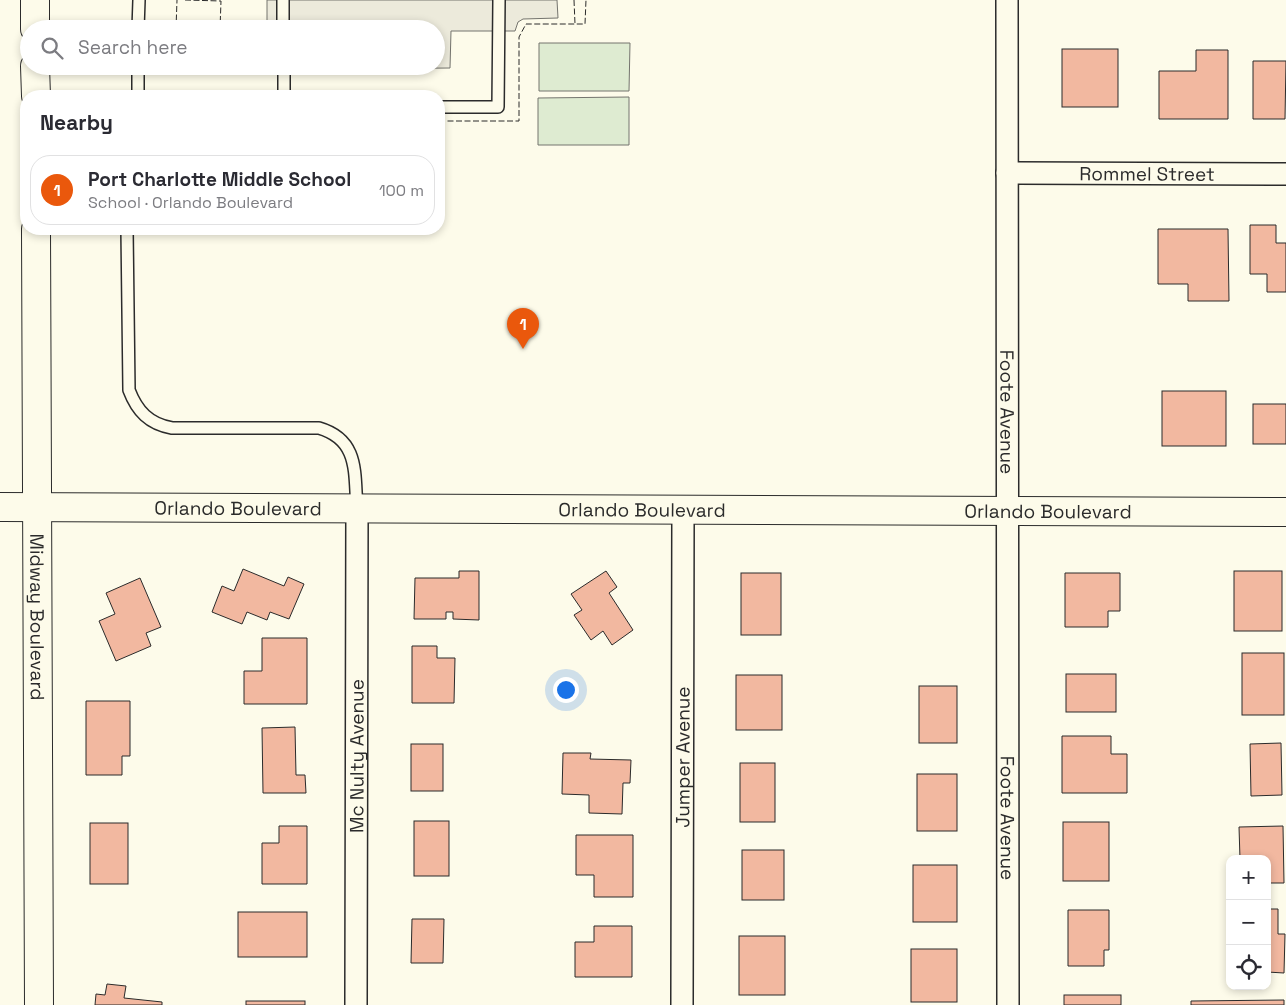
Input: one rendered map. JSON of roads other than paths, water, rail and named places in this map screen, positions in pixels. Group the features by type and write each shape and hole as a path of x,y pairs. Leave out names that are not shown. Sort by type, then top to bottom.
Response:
{"street":[{"path":"35,0 35,20"},
{"name":"Foote Avenue","path":"1006,0 1008,1005"},
{"path":"36,75 36,90"},
{"name":"Rommel Street","path":"1007,173 1286,174"},
{"name":"Midway Boulevard","path":"36,235 39,1005"},
{"name":"Orlando Boulevard","path":"0,507 1286,512"},
{"name":"Mc Nulty Avenue","path":"356,1005 357,508"},
{"name":"Jumper Avenue","path":"682,1005 683,510"}],"lane":[{"path":"138,20 139,0"},
{"path":"283,0 283,20"},
{"path":"445,107 498,107 499,0"},
{"path":"138,75 138,90"},
{"path":"284,75 284,90"},
{"path":"127,235 129,390 142,413 154,423 172,428 318,428 325,430 345,444 352,456 357,508"}],"place":[{"name":"Port Charlotte Middle School","path":"523,349"}]}
